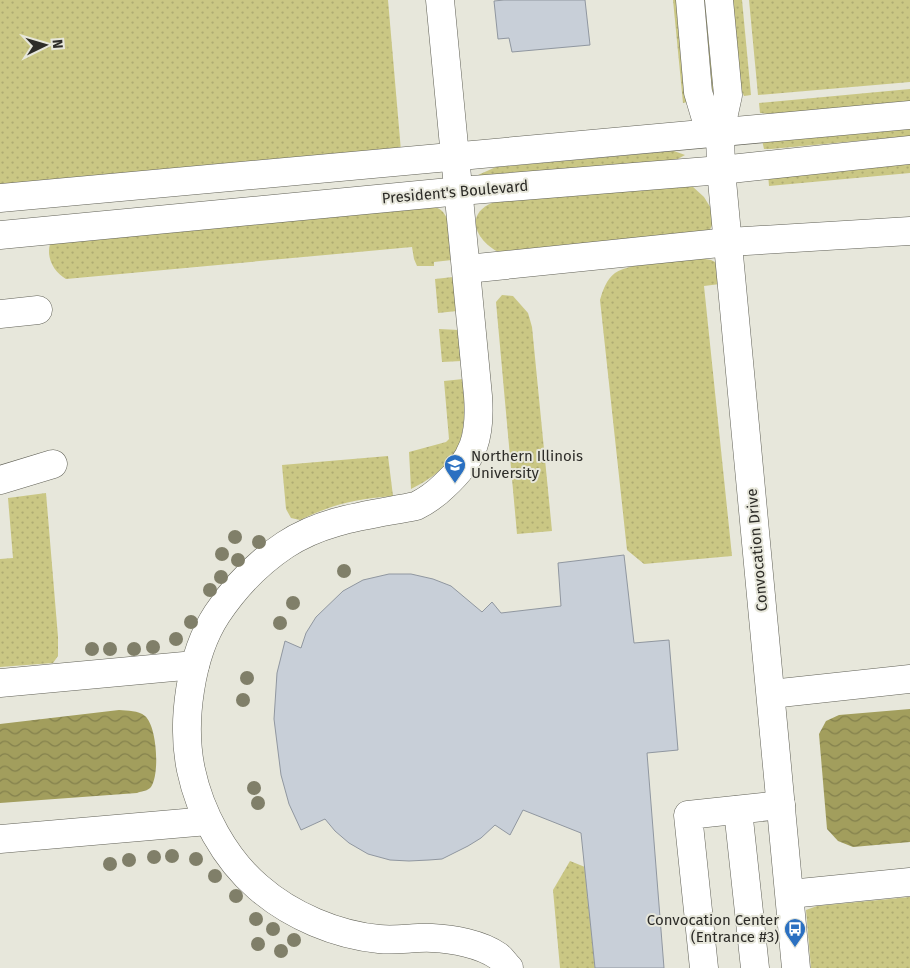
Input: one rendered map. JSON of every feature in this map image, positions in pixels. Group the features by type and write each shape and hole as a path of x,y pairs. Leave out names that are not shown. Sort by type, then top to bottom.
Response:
{"street":[{"path":"440,0 460,191 480,418 476,439 469,457 458,473 424,502 416,506 352,517 309,532 285,545 237,587 216,615 195,664 190,696 188,749 191,770 208,821 222,845 258,887 284,905 310,920 357,936 403,940 431,938 479,947 498,956 509,968"},
{"path":"690,0 698,92 706,119 720,132"},
{"name":"Convocation Drive","path":"719,0 728,95 720,132 721,170 796,968"},
{"path":"0,198 910,115"},
{"name":"President's Boulevard","path":"0,235 460,191 721,170 910,150"},
{"path":"467,269 729,242 910,231"},
{"path":"0,314 38,310"},
{"path":"0,480 53,464"},
{"path":"0,683 195,664"},
{"path":"771,694 910,679"},
{"path":"704,968 688,815 781,805"},
{"path":"738,810 754,968"},
{"path":"0,839 208,821"},
{"path":"790,894 910,882"}],"shaded area":[{"path":"0,0 388,0 401,151 0,188"},
{"path":"673,0 685,0 693,101 683,103"},
{"path":"702,0 712,0 721,91 712,99"},
{"path":"730,0 742,0 751,95 744,96 741,90"},
{"path":"749,0 910,0 910,82 758,95"},
{"path":"910,89 910,101 797,113 760,113 759,103"},
{"path":"910,124 910,136 771,149 764,149 762,140"},
{"path":"674,151 685,155 676,160 478,175 496,167"},
{"path":"910,161 910,173 769,186 768,174"},
{"path":"678,183 692,186 704,197 712,210 713,223 708,234 502,254 486,243 477,229 476,221 478,214 494,202"},
{"path":"428,206 443,212 451,235 452,260 434,262 434,266 417,266 412,247 66,279 55,269 49,254 50,244"},
{"path":"700,258 719,264 720,284 704,286 732,556 644,564 627,550 600,300 609,279 623,269 656,262"},
{"path":"453,277 457,311 438,313 435,279"},
{"path":"502,295 513,296 528,313 532,327 552,531 517,534 496,302"},
{"path":"439,329 459,330 462,361 442,362"},
{"path":"463,379 464,416 463,431 459,445 452,457 442,468 429,479 411,489 409,452 446,442 449,439 444,381"},
{"path":"388,456 393,496 345,503 300,520 291,518 286,509 282,465"},
{"path":"46,493 58,656 53,663 0,667 0,559 13,558 8,498"},
{"path":"570,861 585,867 595,968 560,968 553,890"},
{"path":"910,897 910,968 811,968 806,910 817,906"}],"water":[{"path":"910,709 910,842 853,847 838,841 827,829 819,734 826,721 839,715"},
{"path":"119,710 142,714 149,721 155,739 156,750 156,772 150,788 137,793 0,803 0,724"}],"building":[{"path":"585,0 590,45 512,52 509,38 498,39 494,1"},
{"path":"624,555 634,643 669,640 678,750 647,753 664,968 595,968 581,833 523,810 510,835 495,825 481,838 442,859 390,860 368,854 349,843 325,819 301,830 289,804 281,775 274,719 277,673 285,641 301,648 306,633 316,617 343,591 363,580 389,574 411,574 433,579 451,586 482,612 492,602 501,613 561,606 558,563"}],"place":[{"name":"Northern Illinois University","path":"455,484"},
{"name":"Convocation Center (Entrance #3)","path":"795,948"}]}
